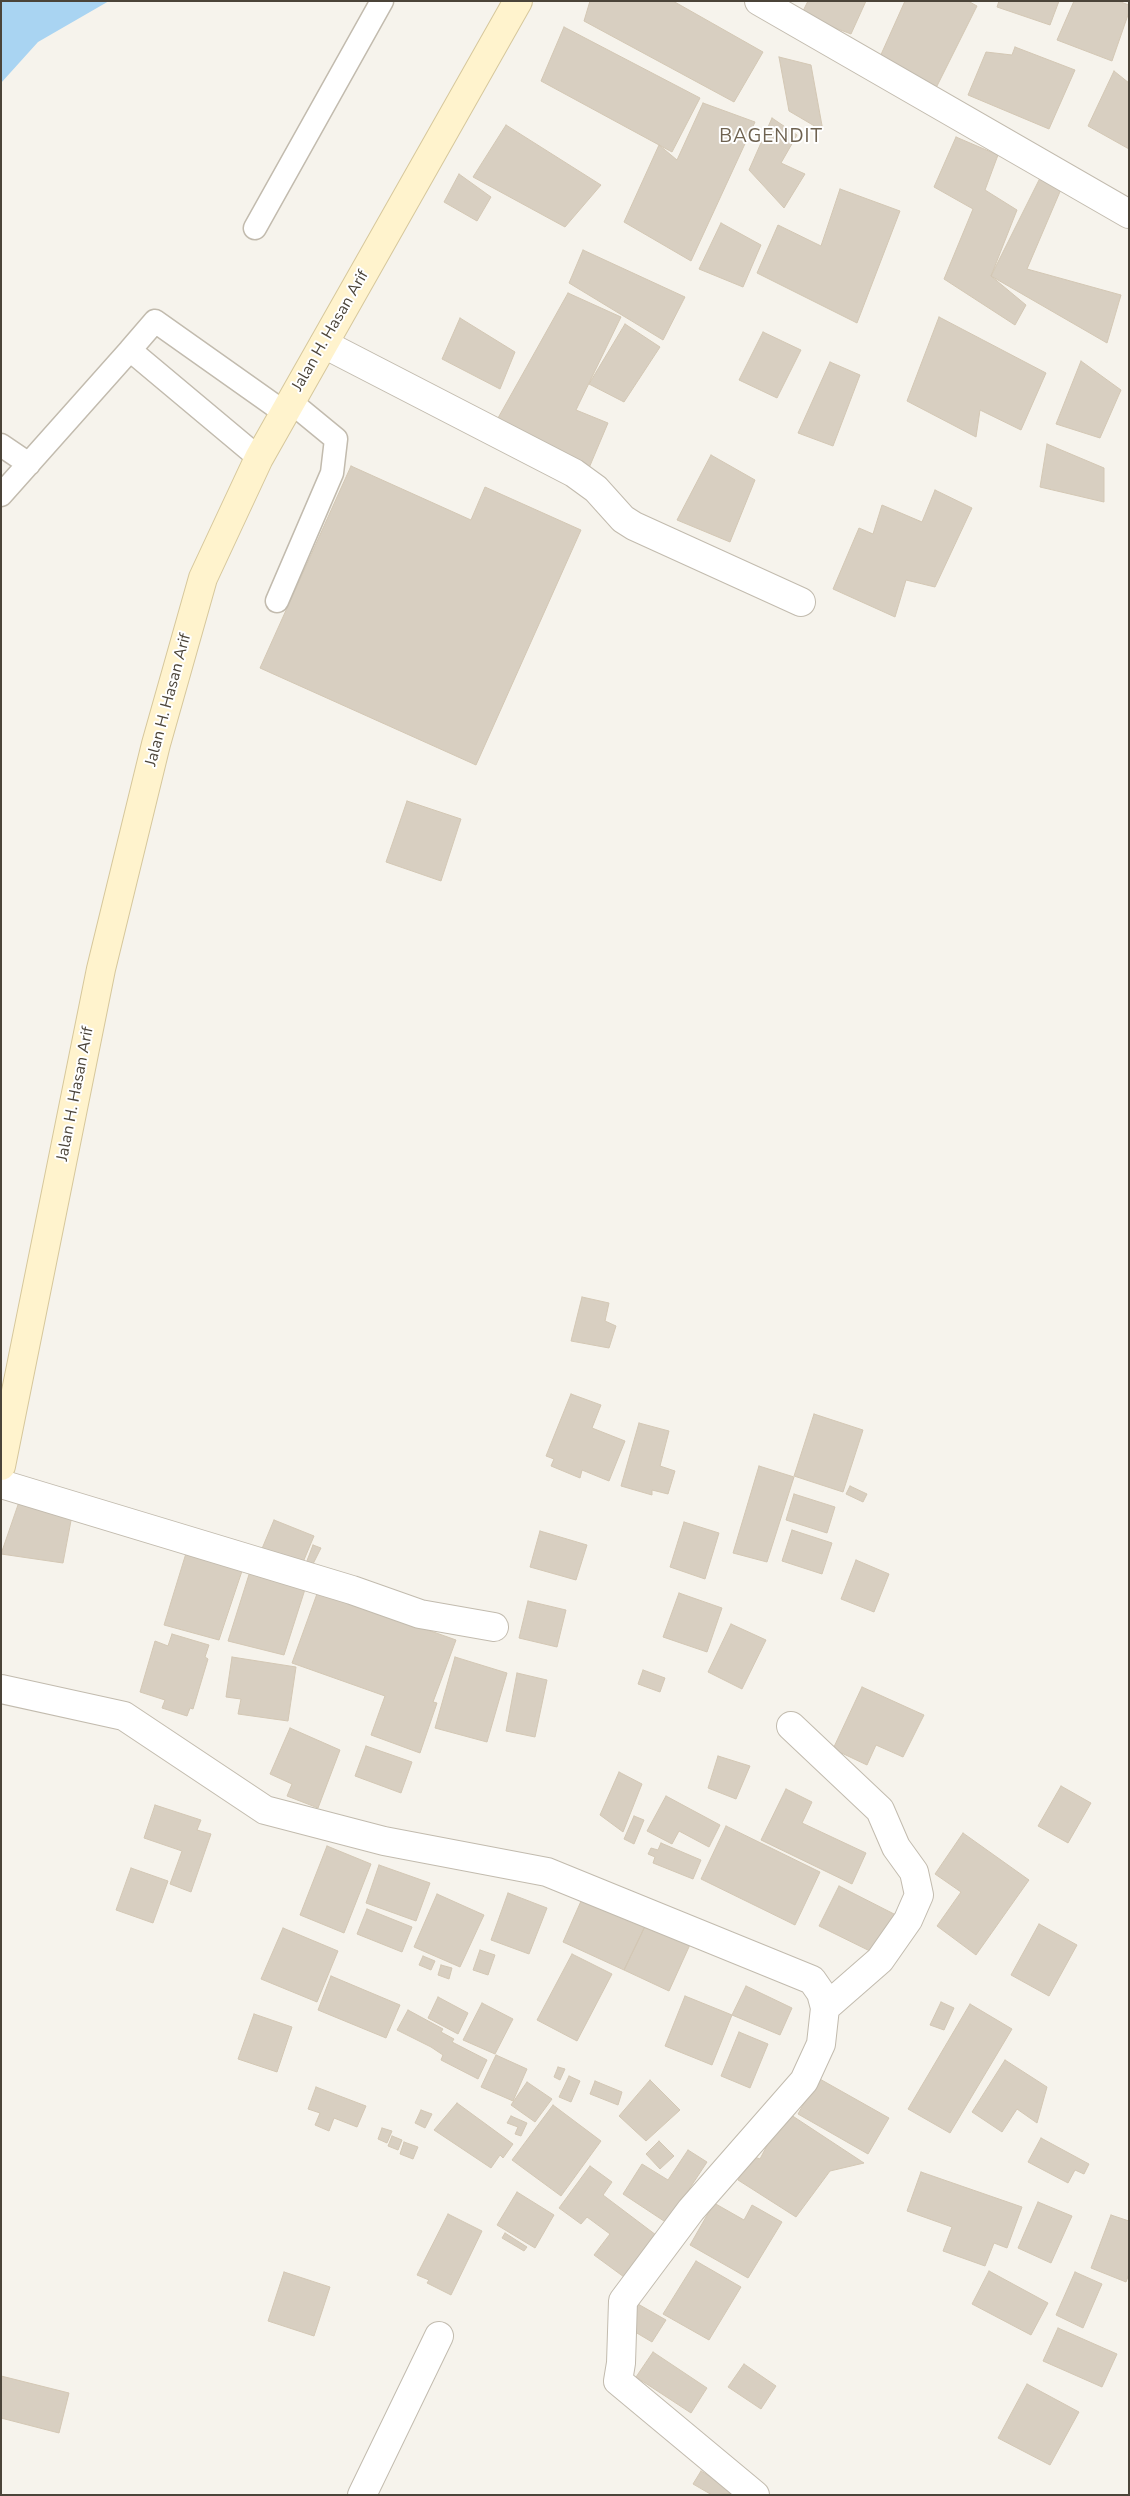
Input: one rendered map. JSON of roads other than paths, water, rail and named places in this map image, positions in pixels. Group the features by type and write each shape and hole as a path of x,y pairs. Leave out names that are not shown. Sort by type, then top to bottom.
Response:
{"main road":[{"name":"Jalan H. Hasan Arif","path":"1,1466 101,969 156,744 202,578 259,458 518,1"}],"street":[{"path":"759,1 1129,214"},
{"path":"324,344 580,477 596,489 623,519 634,526 800,602"},
{"path":"1,1484 352,1590 420,1614 494,1627"},
{"path":"1,1689 124,1716 265,1810 384,1841 547,1872 812,1980 821,1993 825,2008 821,2044 804,2081 691,2210 623,2302 621,2364 618,2381 755,2495"},
{"path":"791,1726 880,1810 896,1847 914,1872 919,1895 908,1920 880,1960 825,2008"},
{"path":"362,2495 438,2336"}],"lane":[{"path":"255,228 382,1"},
{"path":"1,495 155,321 336,439 332,473 277,601"},
{"path":"130,350 259,458"},
{"path":"1,444 29,464"}],"water":[{"path":"1,1 109,1 38,42 1,83"}],"district":[{"name":"BAGENDIT","path":"771,137"}]}
